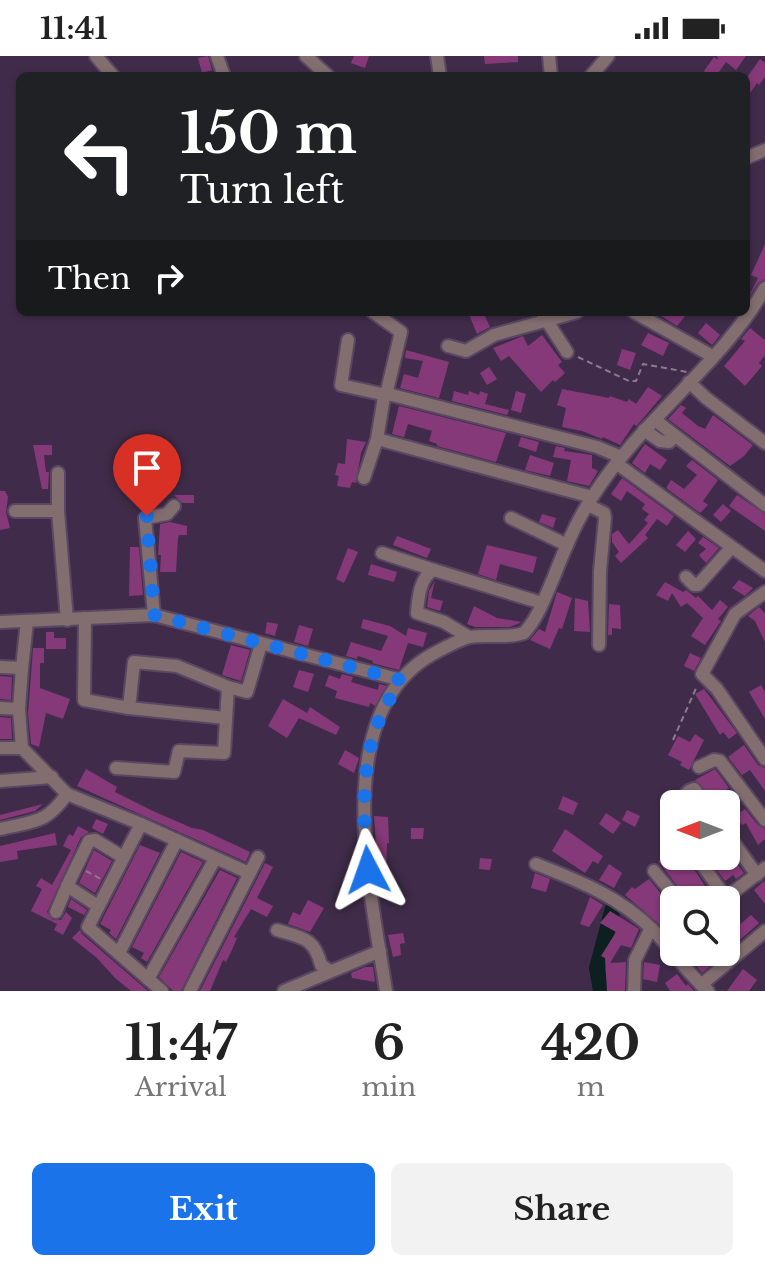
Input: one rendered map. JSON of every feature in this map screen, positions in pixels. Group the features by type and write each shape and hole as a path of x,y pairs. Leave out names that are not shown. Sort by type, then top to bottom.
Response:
{"street":[{"path":"96,56 110,72"},
{"path":"306,56 324,72"},
{"path":"594,72 608,56"},
{"path":"750,315 765,288"},
{"path":"364,478 377,439 401,332 379,316"},
{"path":"448,346 470,350 494,335 543,316 567,352"},
{"path":"641,316 712,356"},
{"path":"386,991 365,839 368,764 375,731 401,680 431,655 469,637 524,633 542,603 590,501 618,460 749,316"},
{"path":"348,340 341,385 597,447 765,571"},
{"path":"692,378 706,398 765,443"},
{"path":"655,420 765,505"},
{"path":"644,430 664,442 675,436"},
{"path":"377,439 590,501 604,513 599,645"},
{"path":"58,473 67,620"},
{"path":"154,615 145,518 167,514 174,506"},
{"path":"15,511 58,511"},
{"path":"511,518 567,545"},
{"path":"686,577 698,585 731,548"},
{"path":"382,553 542,603"},
{"path":"434,570 424,577 417,613 444,622 469,637"},
{"path":"765,592 735,614 702,674 717,689 765,759"},
{"path":"0,622 154,615 401,680"},
{"path":"85,618 84,700 226,718"},
{"path":"27,622 19,709 22,748 67,794 249,873"},
{"path":"129,708 134,662 177,666 247,692 261,644"},
{"path":"0,667 22,668"},
{"path":"116,768 174,772 179,751 224,753 228,687"},
{"path":"0,708 19,709"},
{"path":"0,748 22,748"},
{"path":"699,767 710,761 720,761 765,820"},
{"path":"0,781 52,777"},
{"path":"0,829 45,818 55,811 67,794"},
{"path":"141,824 88,927 162,991"},
{"path":"56,912 89,841 92,839 123,857"},
{"path":"119,953 177,840"},
{"path":"740,848 761,872 740,888"},
{"path":"190,991 258,857"},
{"path":"148,979 215,859"},
{"path":"536,864 595,887 660,934"},
{"path":"654,871 666,886"},
{"path":"67,886 98,906"},
{"path":"634,991 635,960 651,928"},
{"path":"277,930 309,941 317,951 321,965 330,971"},
{"path":"740,948 765,931"},
{"path":"284,991 380,951"},
{"path":"692,966 707,984 721,966"}],"path":[{"path":"567,352 629,381 636,381 643,364 692,378"},
{"path":"673,740 702,674"},
{"path":"77,866 110,883"}],"building":[{"path":"208,56 212,70 202,72 198,58"},
{"path":"354,56 369,56 365,68 351,63"},
{"path":"484,56 518,56 518,62 485,64"},
{"path":"717,56 746,56 736,70 726,62 719,72 704,71 714,57 718,60"},
{"path":"760,59 765,63 765,77 750,93 750,73"},
{"path":"765,244 765,279 758,283 750,295 758,278 751,275"},
{"path":"470,316 485,316 490,327 477,334"},
{"path":"661,316 685,316 677,326"},
{"path":"706,323 720,335 712,345 698,333"},
{"path":"750,328 765,340 765,355 759,363 762,366 745,386 724,366 745,341 741,339"},
{"path":"648,333 669,343 663,356 641,345"},
{"path":"542,335 562,362 558,365 565,373 541,392 509,356 501,361 493,348 523,336 528,346"},
{"path":"622,349 636,353 630,370 617,365"},
{"path":"406,350 449,362 439,398 400,388 404,374 418,378 423,361 405,358"},
{"path":"489,367 497,379 487,385 480,373"},
{"path":"648,387 662,396 636,426 634,424 620,445 603,437 562,427 566,408 557,405 562,389 610,396 627,402 629,399 636,404"},
{"path":"454,391 479,395 480,391 488,394 485,404 509,410 507,415 452,401"},
{"path":"516,391 526,394 521,413 511,410"},
{"path":"681,405 686,408 682,413 698,426 705,429 713,415 753,445 730,466 668,419"},
{"path":"399,406 506,433 496,462 437,446 429,441 432,431 408,424 404,437 392,434"},
{"path":"521,437 539,442 536,452 518,446"},
{"path":"347,439 366,442 356,483 352,482 350,488 337,486 339,476 335,475 338,463 345,464"},
{"path":"645,444 667,460 660,470 650,464 645,473 632,463"},
{"path":"33,445 52,445 52,455 44,455 46,472 49,472 48,489 42,489"},
{"path":"556,446 565,448 564,451 592,455 592,468 598,471 589,486 567,481 571,460 553,457"},
{"path":"530,455 554,463 550,476 525,470"},
{"path":"692,460 718,480 703,501 708,505 700,513 666,488 671,480 684,489 697,475 686,466"},
{"path":"622,478 674,516 667,526 657,519 645,535 648,538 621,563 615,556 619,552 612,542 612,534 618,530 629,544 648,523 644,520 649,514 642,509 645,504 627,491 621,501 611,494"},
{"path":"0,491 5,491 8,497 6,512 10,528 0,530"},
{"path":"174,495 194,495 194,503 182,503"},
{"path":"737,495 765,514 765,531 729,506"},
{"path":"723,504 731,511 721,522 713,515"},
{"path":"542,514 556,518 553,528 539,522"},
{"path":"170,522 187,526 187,535 179,535 178,538 176,572 160,572 160,524"},
{"path":"688,531 696,539 685,552 676,545"},
{"path":"397,536 431,549 427,558 393,545"},
{"path":"703,537 719,548 706,563 699,555 706,549 698,543"},
{"path":"487,545 537,557 533,573 500,564 496,580 478,574"},
{"path":"130,547 139,547 143,595 129,596"},
{"path":"348,548 358,552 344,583 336,579"},
{"path":"371,564 397,572 394,582 368,575"},
{"path":"435,580 431,598 443,601 440,611 427,607 429,591"},
{"path":"739,580 753,588 745,596 732,588"},
{"path":"665,582 683,592 686,590 696,598 698,596 712,610 720,600 728,607 705,645 691,636 703,618 687,603 681,607 672,593 668,601 656,595"},
{"path":"557,592 572,598 562,629 559,628 550,649 530,640 539,629 545,632"},
{"path":"575,598 588,601 590,632 574,631"},
{"path":"609,604 620,605 621,629 612,628 612,635 608,635"},
{"path":"474,606 497,618 522,622 510,627 475,627 467,624"},
{"path":"759,607 765,613 765,642 755,621 748,616"},
{"path":"363,619 390,626 406,636 408,628 427,633 423,647 408,643 399,670 358,656 357,659 346,656 351,642 381,651 388,636 361,628"},
{"path":"267,622 278,624 275,636 265,633"},
{"path":"299,625 313,629 308,646 294,642"},
{"path":"46,632 54,632 54,638 66,638 66,649 46,649"},
{"path":"231,645 250,650 241,681 222,675"},
{"path":"33,648 44,648 44,663 40,663 40,688 70,699 63,719 46,713 39,747 31,744 28,714"},
{"path":"690,653 701,658 694,671 684,666"},
{"path":"299,670 314,674 308,692 293,687"},
{"path":"342,674 353,677 351,682 378,690 379,684 387,686 375,706 335,698 337,691 325,686 329,675 340,679"},
{"path":"0,676 12,677 11,700 0,699"},
{"path":"761,685 765,692 765,719 749,692"},
{"path":"704,689 737,733 729,739 723,732 720,735 695,694"},
{"path":"283,699 307,713 310,707 340,727 336,735 299,718 287,738 268,726"},
{"path":"0,717 11,718 12,739 0,739"},
{"path":"695,734 704,740 689,770 680,765 682,762 668,755 678,736 690,742"},
{"path":"744,745 758,765 765,768 765,791 750,770 742,775 728,757"},
{"path":"345,750 359,758 354,773 338,764"},
{"path":"86,769 117,787 115,792 250,852 246,862 77,786"},
{"path":"715,769 729,788 705,790 695,780"},
{"path":"563,796 578,803 573,815 558,809"},
{"path":"43,804 35,811 0,820 0,815"},
{"path":"745,809 765,829 765,839 758,845 746,823 740,822 740,812"},
{"path":"627,810 640,816 635,827 622,820"},
{"path":"606,813 621,823 613,834 599,824"},
{"path":"374,816 388,817 386,875 378,875"},
{"path":"96,819 108,824 103,834 92,828"},
{"path":"78,826 89,832 81,837 47,912 53,920 61,920 66,912 72,918 63,935 54,930 57,924 31,911 42,889 36,886 41,878 52,885 71,850 63,846"},
{"path":"411,828 424,828 423,839 411,839"},
{"path":"565,829 603,856 598,864 593,861 585,873 552,851"},
{"path":"55,833 57,845 17,851 18,859 0,862 0,846"},
{"path":"140,845 160,853 116,939 109,933 111,930 100,924"},
{"path":"94,850 112,861 95,893 79,883"},
{"path":"181,852 203,862 147,962 141,958 144,953 132,947"},
{"path":"480,858 492,859 490,870 479,869"},
{"path":"265,863 273,867 257,898 273,906 267,917 251,909 234,937 237,938 232,950 226,962 223,960 210,991 200,991"},
{"path":"609,864 622,873 614,888 599,880"},
{"path":"740,868 744,873 736,879 733,875 725,881 717,870"},
{"path":"220,870 237,878 181,991 173,991 159,977"},
{"path":"665,870 694,870 705,886 677,886"},
{"path":"535,873 550,879 546,892 531,888"},
{"path":"649,879 660,893 660,925 625,895 632,887 635,889"},
{"path":"765,883 765,904 754,890"},
{"path":"590,897 603,905 589,927 580,924"},
{"path":"71,899 87,910 84,915 68,907"},
{"path":"308,900 324,908 310,932 288,924 293,912 300,915"},
{"path":"610,911 639,929 631,948 621,945 610,963 626,962 625,991 607,991 605,958 601,956 616,932 600,923"},
{"path":"751,915 759,923 740,940 740,924"},
{"path":"80,930 148,991 131,991 115,978 72,938"},
{"path":"403,933 405,943 400,944 401,955 393,957 388,935"},
{"path":"644,962 660,965 657,982 643,979"},
{"path":"696,966 710,966 702,973"},
{"path":"373,967 375,982 352,978 351,973"},
{"path":"743,969 757,980 749,991 727,991"},
{"path":"677,974 694,991 670,991 665,983"}],"waterway":[{"path":"601,991 597,968 613,908"}],"route":[{"path":"147,516 154,615 401,680 386,705 370,750 365,839 368,870"}]}
